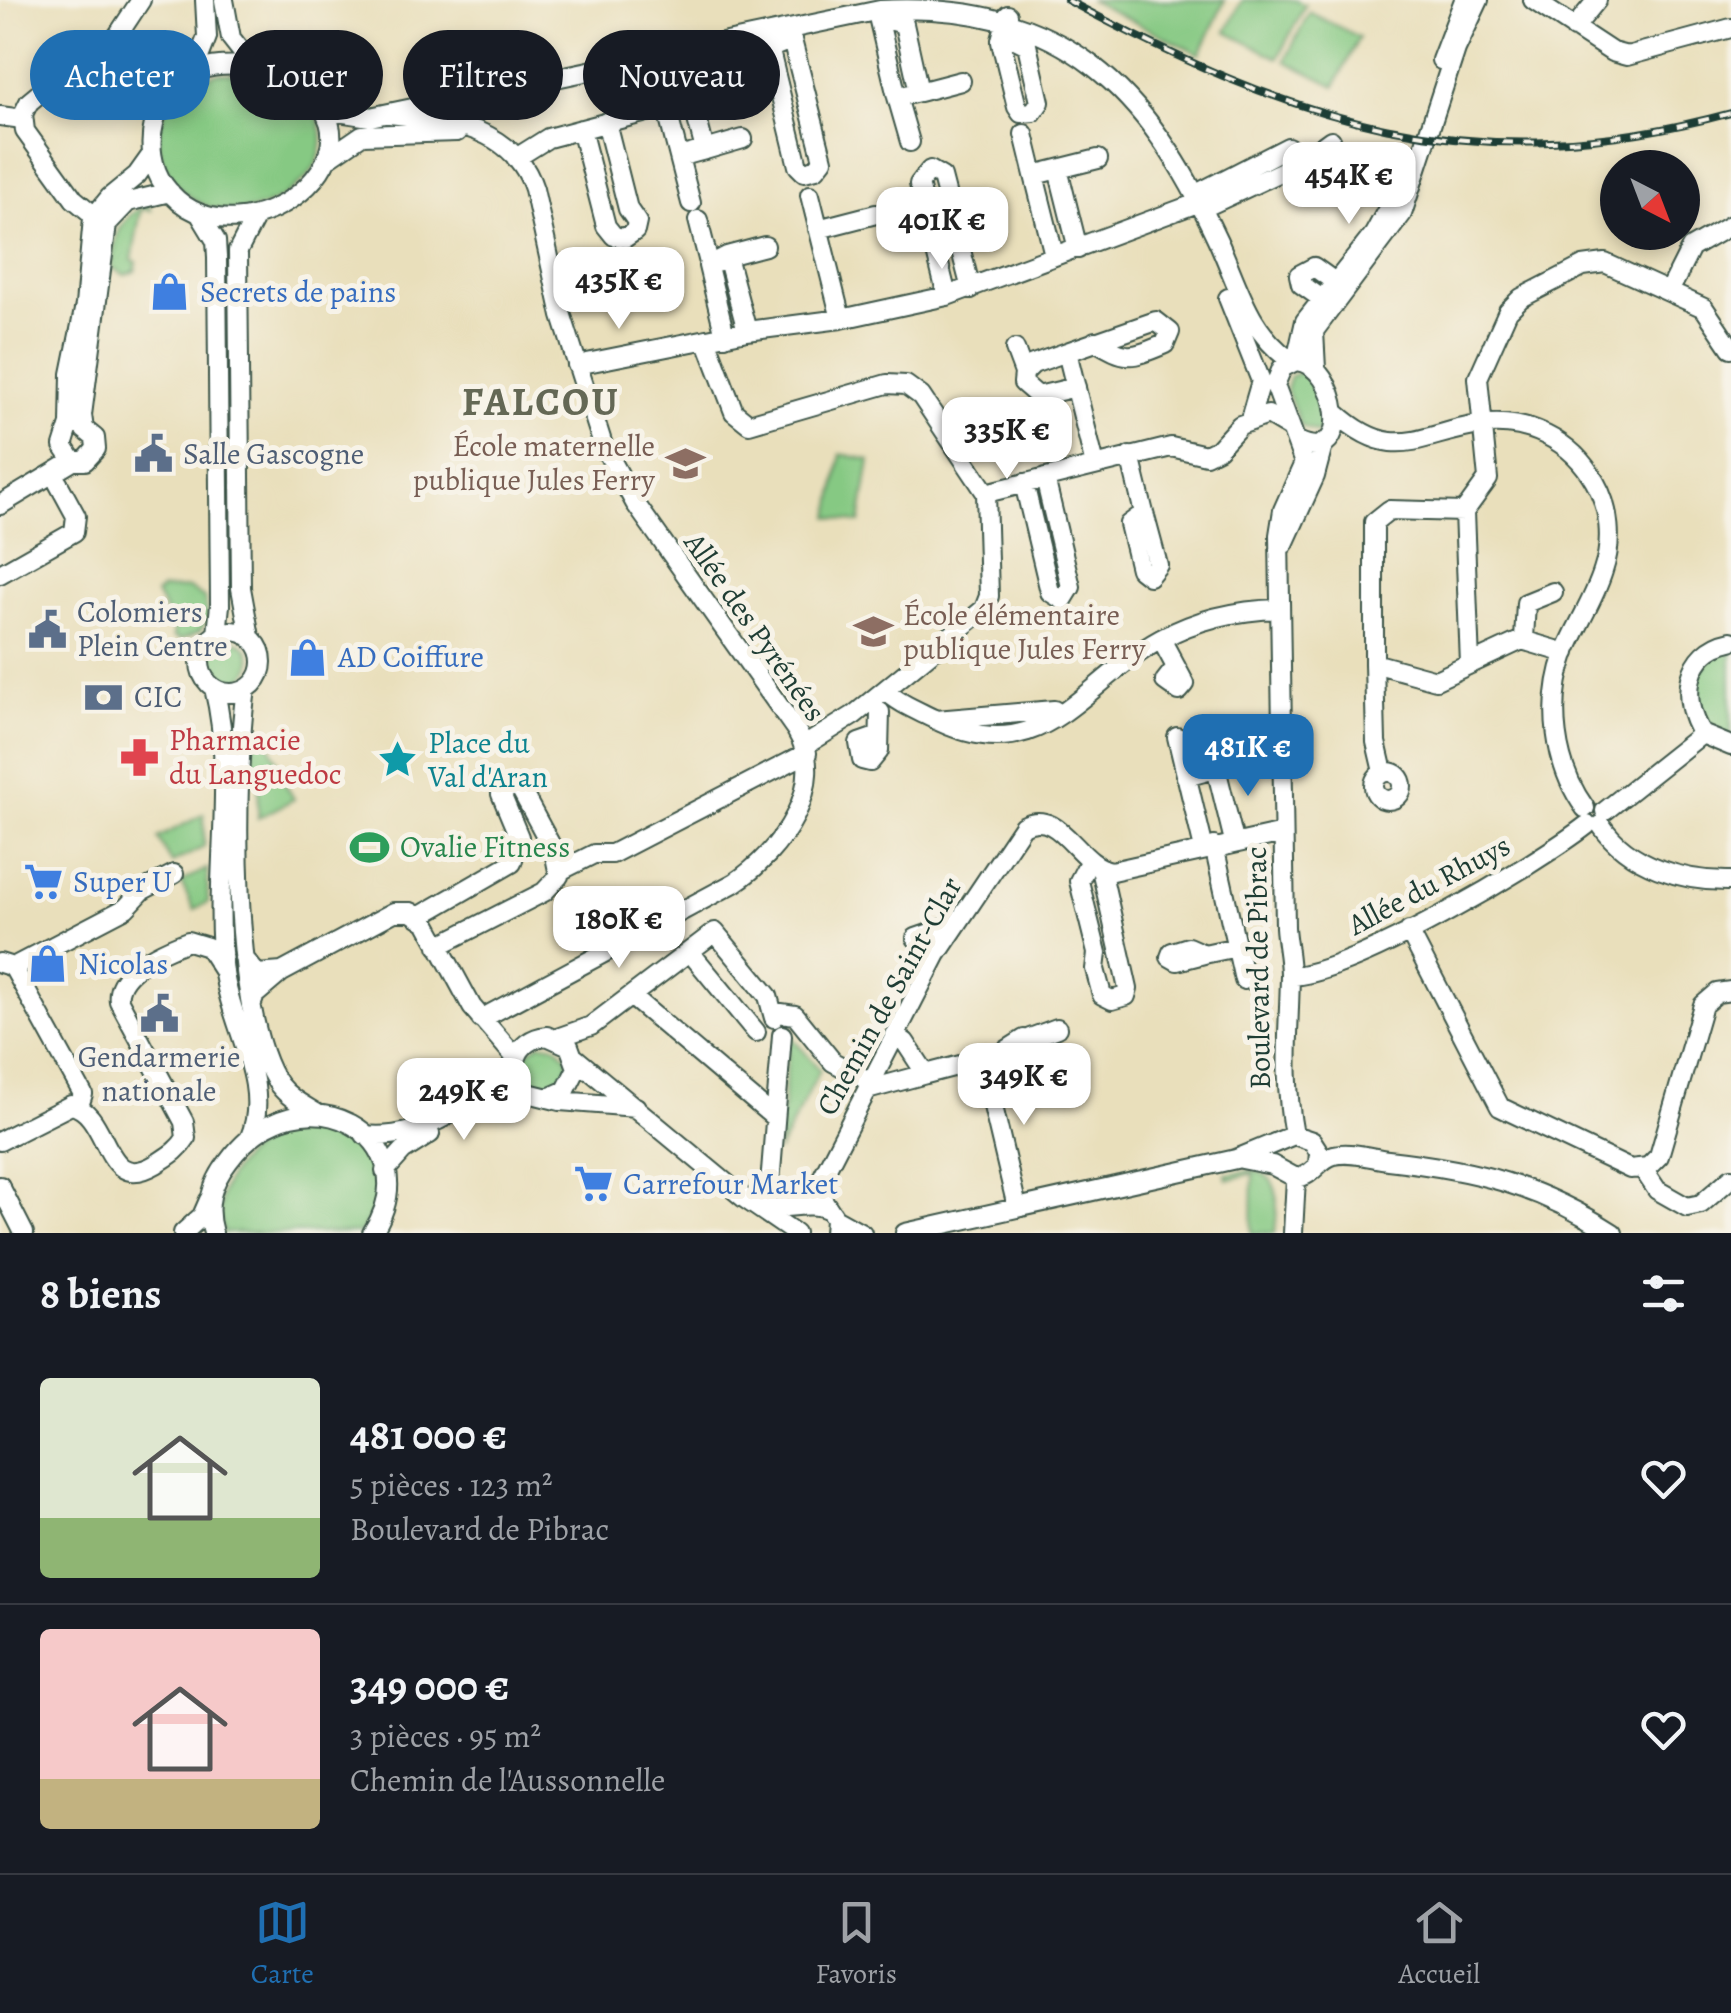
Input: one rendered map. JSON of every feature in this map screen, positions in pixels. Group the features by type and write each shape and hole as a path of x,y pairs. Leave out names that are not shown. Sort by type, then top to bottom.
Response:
{"street":[{"path":"84,429 85,372 100,221 28,135 23,119 29,102 58,78 108,50 140,0"},
{"path":"205,0 207,30"},
{"path":"224,0 230,33"},
{"path":"1295,435 1275,385 1299,334 1374,234 1399,191 1423,128 1450,30 1464,0"},
{"path":"1332,429 1316,369 1314,331 1402,214 1466,26 1479,0"},
{"path":"1466,26 1490,0"},
{"path":"1533,0 1612,52 1627,56 1731,28"},
{"path":"1574,28 1597,0"},
{"path":"780,41 934,2 1006,24 1046,30 1114,77 1159,129 1199,201 1252,322 1288,358 1316,369"},
{"path":"780,41 850,8 896,18 904,24 919,92"},
{"path":"880,16 910,142"},
{"path":"780,43 814,125 823,160 816,169 804,172 790,131 780,49"},
{"path":"383,115 583,78"},
{"path":"898,97 961,81"},
{"name":"Allée des Pyrénées","path":"390,114 468,124 516,158 534,189 576,365 599,435 625,486 806,750 797,810 776,848 753,871 488,1025"},
{"path":"0,116 23,119"},
{"path":"0,492 67,449 100,221 110,197 137,176 152,154 157,120"},
{"path":"328,120 330,157"},
{"path":"516,158 538,142 614,120"},
{"path":"669,120 709,263 715,337 735,414 749,424 890,384 912,388 924,399 986,492 986,606 892,695 880,712 879,736"},
{"path":"697,120 705,150"},
{"path":"581,129 606,226 614,236 625,238 635,231 637,222 628,209 606,122"},
{"path":"790,131 814,125"},
{"path":"199,213 256,216 304,191 330,157 362,135 447,131 485,136"},
{"path":"1024,134 1054,255"},
{"path":"679,157 743,139"},
{"path":"576,365 747,331 841,319 971,289 1199,201 1288,147 1298,164 1331,140"},
{"path":"152,154 170,192 199,213 216,241 220,604 217,634"},
{"path":"1034,175 1098,159"},
{"path":"1058,169 1078,249"},
{"path":"947,296 919,184 930,170 942,176 971,289"},
{"path":"100,221 128,202 170,192"},
{"path":"810,195 841,319"},
{"path":"818,229 876,214"},
{"path":"256,216 238,250 241,588 250,637 262,663 260,673 246,689 242,728 242,950 252,1007 278,1083 316,1113"},
{"path":"1669,292 1691,248 1731,225"},
{"path":"709,263 765,246"},
{"path":"727,256 747,331"},
{"path":"986,492 1174,446 1195,455 1211,453 1259,417 1261,381 1219,275 1227,261"},
{"path":"1470,664 1464,512 1488,477 1478,378 1508,310 1520,298 1594,262 1712,314 1731,348"},
{"path":"1322,299 1302,284 1298,275 1314,267 1328,276"},
{"path":"1024,373 1032,364 1095,341 1156,321 1164,324 1156,300"},
{"path":"1016,349 1024,386 1035,396 1076,387"},
{"path":"1066,352 1096,465"},
{"path":"1259,417 1311,446 1332,429 1362,431 1390,441 1417,442 1481,424 1521,426 1546,434 1582,462 1601,492 1608,526 1607,554 1566,653 1556,690 1557,737 1568,777 1618,845 1662,870 1697,880 1731,881"},
{"path":"0,505 67,449 74,429 84,429 95,438 96,449 86,461 67,449"},
{"name":"Boulevard de Pibrac","path":"1280,559 1332,429"},
{"name":"Boulevard de Pibrac","path":"1289,1138 1286,1006 1290,976 1283,833 1280,521 1304,463 1295,435"},
{"path":"1130,456 1144,513"},
{"path":"1024,483 1050,592 1063,600 1071,587 1045,478"},
{"path":"0,574 74,532 76,516 58,483"},
{"path":"1383,772 1376,742 1376,519 1389,510 1464,512"},
{"path":"1524,639 1526,604 1553,592"},
{"path":"892,695 935,720 1038,714 1079,703 1161,639 1230,613 1280,610"},
{"path":"250,637 234,631 217,634 204,646 200,664 214,688 221,739 224,972 258,1097 250,1137"},
{"path":"1161,639 1176,667"},
{"path":"1374,663 1432,680 1524,639 1566,653"},
{"path":"1731,641 1706,653 1691,674 1688,702 1702,734 1731,746"},
{"path":"214,688 224,692 246,689"},
{"path":"438,946 544,892 560,871 594,854 612,854 806,750 858,712 892,695"},
{"path":"858,712 880,712"},
{"name":"Allée du Rhuys","path":"1290,976 1322,971 1409,931 1502,880 1595,817 1702,734"},
{"path":"1178,737 1244,980"},
{"path":"1186,777 1266,755"},
{"path":"1216,768 1234,842"},
{"path":"252,1007 255,995 282,972 394,912 420,916 515,859 519,837 501,798 507,787 516,786 523,792 560,871"},
{"name":"Chemin de Saint-Clar","path":"796,1233 796,1217 819,1185 950,933 1027,824 1053,825 1095,865"},
{"path":"1095,865 1115,871 1283,833"},
{"path":"1095,865 1128,992 1112,1000 1102,995 1079,881 1095,865"},
{"path":"79,1106 83,1094 6,965 126,908 143,890 174,874"},
{"path":"420,916 488,1025 515,1060 517,1080 528,1093"},
{"path":"916,938 942,930 950,933"},
{"path":"1409,931 1504,1111 1624,1167 1643,1169 1656,1160 1703,1006 1717,994 1731,991"},
{"path":"488,1025 532,1039 557,1038 590,1026 711,934 720,934 768,996 770,1028 780,1066 768,1192 759,1207"},
{"path":"79,1106 92,1120 114,1159 127,1170 143,1171 180,1148 187,1133 184,1122 119,1001 119,986 128,975 188,942 208,947 224,972"},
{"path":"1204,954 1237,947"},
{"path":"242,950 252,972 282,972"},
{"path":"690,952 770,1028"},
{"path":"1097,960 1120,954"},
{"path":"632,997 774,1118"},
{"path":"770,1028 796,1015 834,1062 869,1086 990,1057 1029,1052 1034,1045 1030,1038 1056,1028"},
{"path":"548,1098 572,1082 575,1056 590,1026"},
{"path":"895,1035 905,1042 926,1074"},
{"path":"557,1038 759,1207 796,1233"},
{"path":"365,1134 393,1138 408,1133 483,1094 532,1039"},
{"path":"990,1057 1017,1207"},
{"path":"385,1171 424,1138 489,1103 528,1093 636,1106"},
{"path":"0,1141 60,1108 79,1106"},
{"path":"183,1233 202,1216 224,1167 250,1137 284,1116 316,1113 342,1119 365,1134 382,1156 384,1210 374,1232"},
{"path":"1289,1138 1276,1155 1288,1174 1292,1233"},
{"path":"904,1233 1236,1159 1289,1138 1312,1141 1318,1152 1318,1164"},
{"path":"1236,1159 1288,1174 1309,1174 1318,1164 1343,1154 1496,1176 1569,1206 1613,1233"},
{"path":"1643,1169 1657,1190 1686,1208 1702,1204 1731,1178"},
{"path":"819,1185 833,1220"},
{"path":"0,1186 24,1233"},
{"path":"209,1200 214,1233"},
{"path":"759,1207 806,1207 862,1233"},
{"path":"986,1214 990,1233"}],"green space":[{"path":"1089,0 1225,0 1200,54"},
{"path":"1242,0 1295,0 1305,5 1278,58 1226,32"},
{"path":"1309,12 1359,37 1335,86 1285,61"},
{"path":"230,74 230,120 319,120 321,148 304,180 263,206 226,211 194,200 172,178 160,149 162,120 210,120 210,78"},
{"path":"147,203 151,210 141,209 132,260 137,262 135,271 125,275 112,268 116,238 129,216"},
{"path":"1302,372 1313,380 1327,418 1317,433 1301,426 1286,389 1290,376"},
{"path":"841,454 870,460 860,523 830,517"},
{"path":"189,588 205,599 208,618 200,631 181,640 173,637 174,627 156,594 162,589"},
{"path":"230,640 245,646 251,661 245,676 230,682 215,676 209,661 215,646"},
{"path":"1731,645 1731,742 1702,729 1697,679 1707,662"},
{"path":"254,734 265,735 280,767 253,781"},
{"path":"280,775 294,799 258,818 259,787"},
{"path":"204,814 204,847 172,863 158,838"},
{"path":"207,869 208,902 194,910 181,882"},
{"path":"790,1035 820,1070 778,1152"},
{"path":"540,1043 556,1046 568,1057 568,1080 547,1092 526,1083 522,1056"},
{"path":"317,1123 352,1139 372,1165 376,1198 360,1233 224,1233 220,1212 223,1192 244,1158 278,1134"},
{"path":"1253,1170 1263,1173 1274,1186 1275,1233 1252,1233 1253,1173 1227,1180 1226,1174"}],"railway":[{"path":"1067,0 1230,79 1309,108 1387,128 1467,140 1550,142 1637,133 1731,113"}],"place":[{"name":"Secrets de pains","path":"170,292"},
{"name":"Salle Gascogne","path":"153,454"},
{"name":"École maternelle publique Jules Ferry","path":"685,463"},
{"name":"Colomiers Plein Centre","path":"47,629"},
{"name":"École élémentaire publique Jules Ferry","path":"873,632"},
{"name":"AD Coiffure","path":"308,657"},
{"name":"CIC","path":"104,697"},
{"name":"Pharmacie du Languedoc","path":"139,757"},
{"name":"Place du Val d'Aran","path":"398,760"},
{"name":"Ovalie Fitness","path":"370,847"},
{"name":"Super U","path":"43,882"},
{"name":"Nicolas","path":"48,964"},
{"name":"Gendarmerie nationale","path":"159,1013"},
{"name":"Carrefour Market","path":"593,1184"}],"district":[{"name":"FALCOU","path":"541,401"}]}
